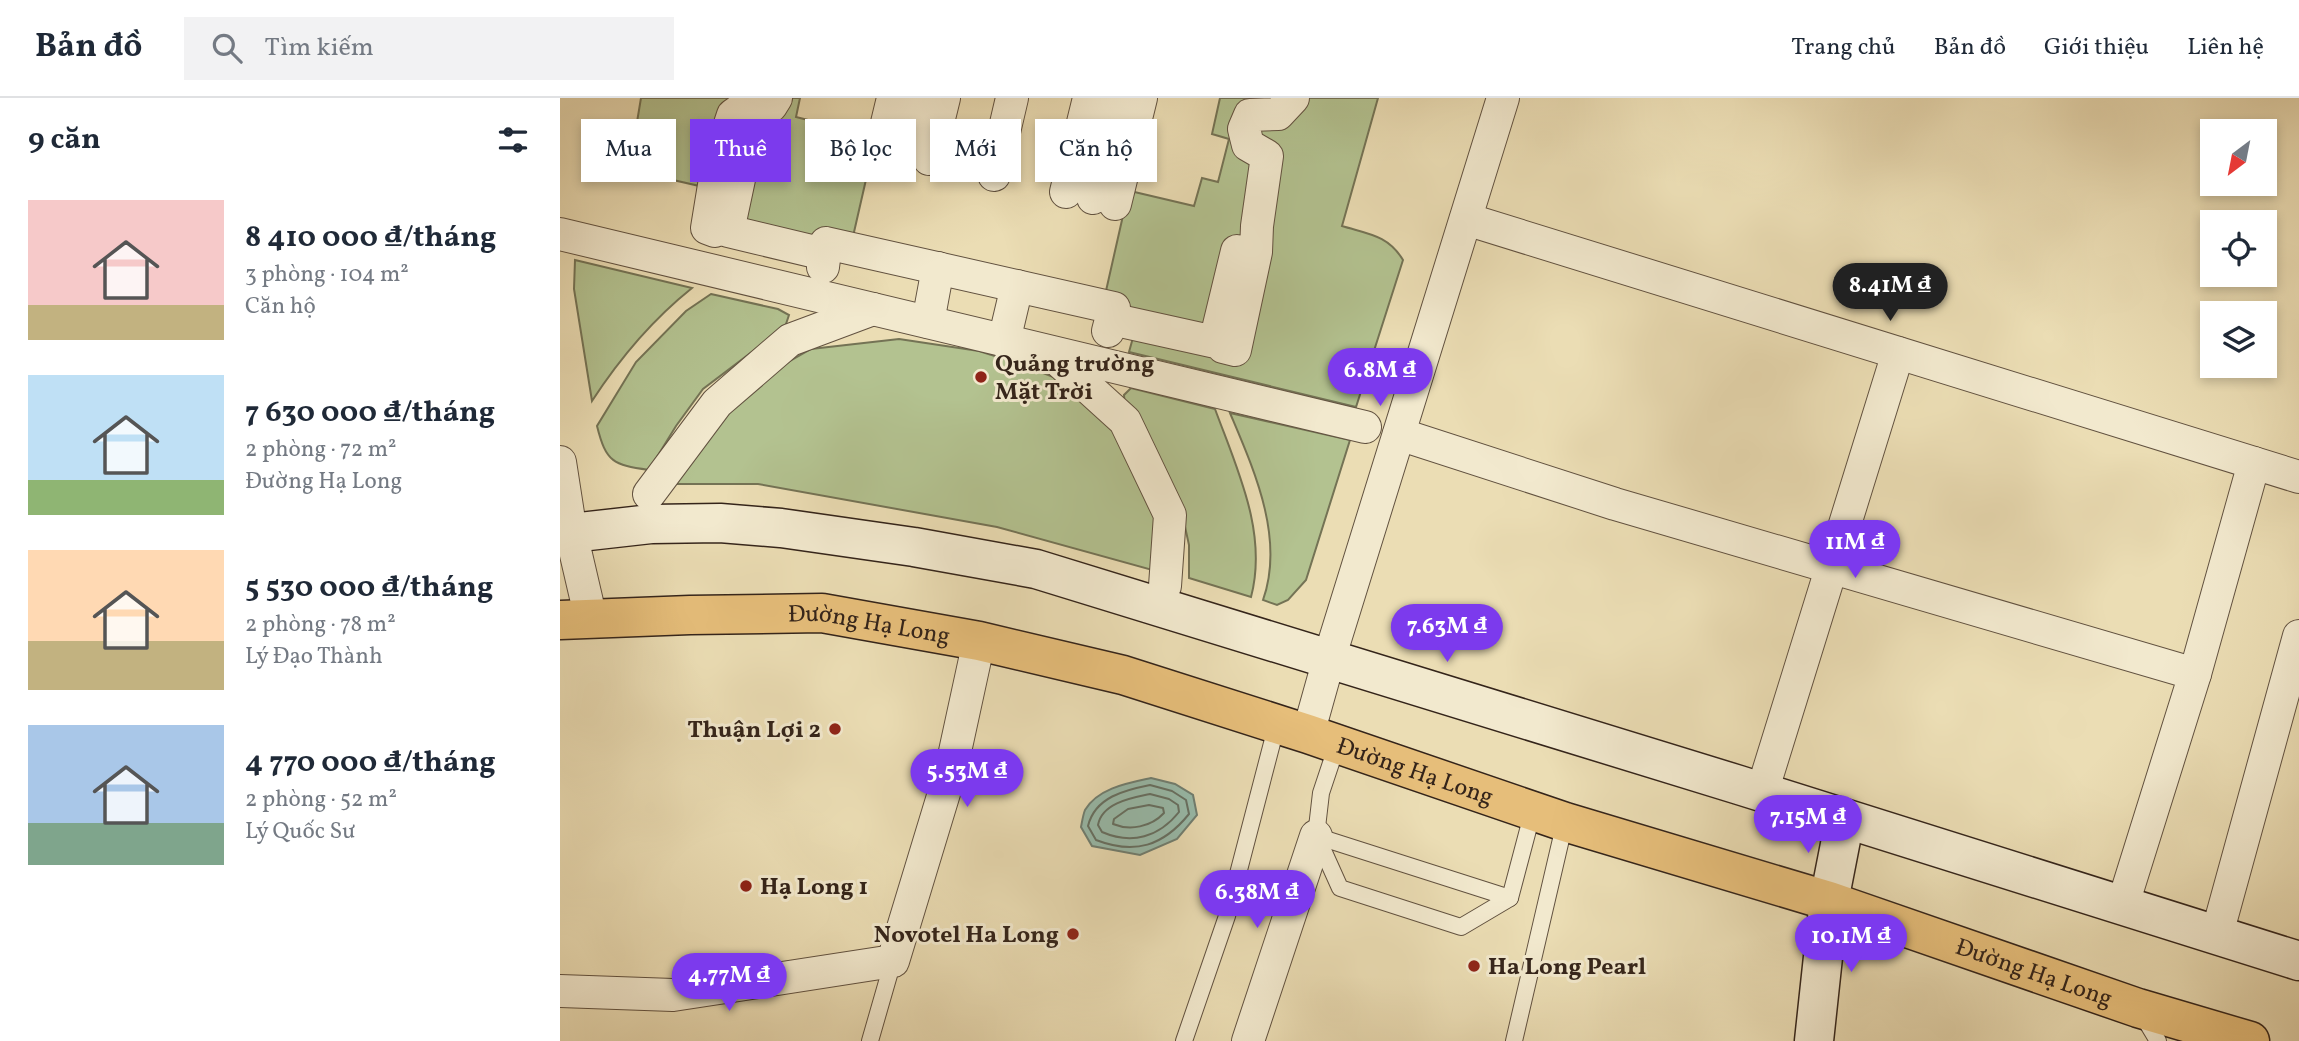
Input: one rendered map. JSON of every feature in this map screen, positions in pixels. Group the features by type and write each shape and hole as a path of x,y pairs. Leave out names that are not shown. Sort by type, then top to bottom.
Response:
{"main road":[{"name":"Đường Hạ Long","path":"575,620 822,613 979,641 1123,675 1307,734 1549,817 1829,901 2138,1008 2250,1041"}],"street":[{"path":"776,98 771,106 762,111 739,103 730,124 715,179 707,228 715,231 738,135 748,137 729,231 824,254"},
{"path":"893,98 897,119"},
{"path":"911,119 916,98"},
{"path":"916,136 944,98"},
{"path":"1007,119 1012,98"},
{"path":"1089,98 1091,198"},
{"path":"1091,198 1118,98"},
{"path":"1091,198 1141,98"},
{"path":"1307,734 1503,98"},
{"path":"1111,319 1215,342 1237,251 1246,253 1223,347 1235,350 1256,252 1267,156 1248,145 1244,129 1250,115 1285,106"},
{"path":"1466,219 2299,477"},
{"path":"560,234 1365,427"},
{"path":"820,296 826,243 1114,308 1101,363"},
{"path":"928,322 938,268"},
{"path":"1004,341 1017,286"},
{"path":"649,494 717,403 789,340 873,309"},
{"path":"1047,351 1125,421 1170,515 1166,586"},
{"path":"1762,792 1898,353"},
{"path":"1399,434 1615,504 2195,674"},
{"path":"560,462 571,533 575,620"},
{"path":"2123,904 2195,674 2254,463"},
{"path":"571,533 651,524 720,523 781,528 914,547 1036,569 2123,904 2299,961"},
{"path":"2217,934 2290,702 2299,636"},
{"path":"560,991 673,995 893,961 951,770 979,641"},
{"path":"1814,1041 1829,901 1845,819"},
{"path":"1248,1041 1317,836"}],"lane":[{"path":"1307,734 1321,793 1317,836 1340,888 1461,927 1510,898 1549,817"},
{"path":"1184,1041 1227,916 1307,734"},
{"path":"1514,1041 1549,817"},
{"path":"1317,836 1510,898"},
{"path":"870,1041 893,961"},
{"path":"2138,1008 2158,1041"}],"green space":[{"path":"641,98 800,98 796,117 805,119 805,182 865,182 849,254 732,227 708,188 676,181 676,119 638,119"},
{"path":"1220,98 1378,98 1342,226 1384,240 1403,260 1356,407 1129,352 1134,334 1207,338 1101,313 1126,190 1194,206 1202,178 1218,182 1229,139 1212,134"},
{"path":"575,260 692,288 663,313 638,340 592,401 574,289"},
{"path":"711,294 778,309 789,315 785,327 703,389 649,470 613,460 604,447 597,426 636,362 686,311"},
{"path":"899,339 979,351 1020,364 1056,378 1102,415 1144,479 1160,536 1163,573 997,527 758,484 672,484 753,382 811,349"},
{"path":"1131,388 1215,409 1241,478 1253,525 1256,549 1251,597 1189,578 1189,545 1184,522 1125,407 1124,395"},
{"path":"1230,413 1350,440 1306,580 1288,600 1277,605 1263,600 1269,577 1269,529 1257,481"}],"water":[{"path":"1151,778 1175,784 1193,795 1197,815 1177,839 1140,855 1092,846 1081,827 1085,810 1091,803 1114,788"}],"place":[{"name":"Quảng trường Mặt Trời","path":"981,377"},
{"name":"Thuận Lợi 2","path":"835,729"},
{"name":"Hạ Long 1","path":"746,886"},
{"name":"Novotel Ha Long","path":"1073,934"},
{"name":"Ha Long Pearl","path":"1474,966"}]}
